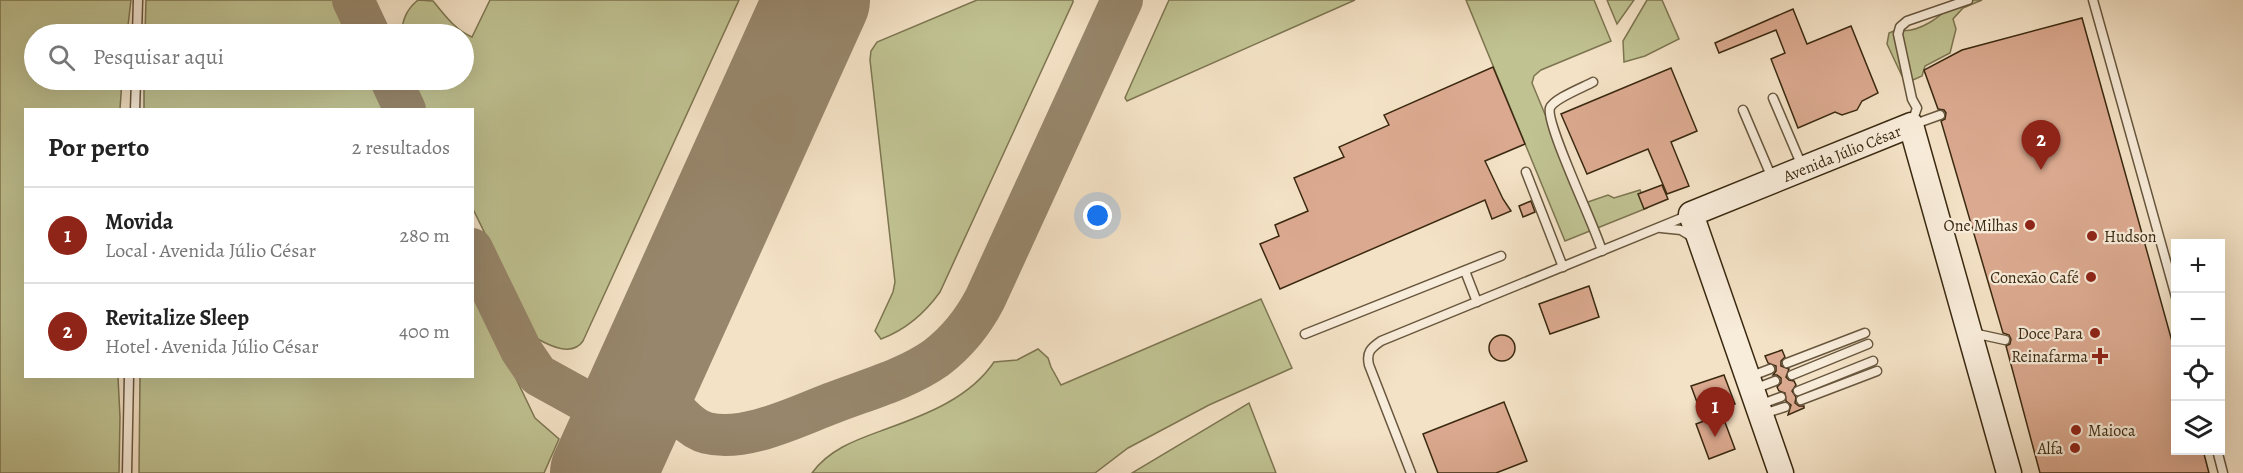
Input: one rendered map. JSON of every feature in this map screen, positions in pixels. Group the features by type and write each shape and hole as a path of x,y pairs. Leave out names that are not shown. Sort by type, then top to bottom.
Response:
{"street":[{"name":"Avenida Júlio César","path":"1691,214 1911,125 2009,473"},
{"path":"1691,214 1764,390 1781,473"}],"lane":[{"path":"137,24 138,0"},
{"path":"1911,125 1917,108 1912,99 1898,34 1900,27 1907,21 1968,0"},
{"path":"2093,0 2174,293"},
{"path":"1593,82 1554,102 1550,109 1552,128 1596,229 1602,251"},
{"path":"135,108 136,90"},
{"path":"1773,98 1803,169"},
{"path":"1743,110 1773,181"},
{"path":"1911,125 1940,115"},
{"path":"1526,172 1563,267"},
{"path":"1412,473 1368,365 1368,353 1371,348 1381,341 1691,214"},
{"path":"1658,227 1682,230 1703,246"},
{"path":"1305,334 1501,256"},
{"path":"1465,271 1477,302"},
{"path":"1970,332 2005,340"},
{"path":"1787,363 1865,333"},
{"path":"1792,375 1868,344"},
{"path":"1798,391 1873,361"},
{"path":"1802,400 1877,371"},
{"path":"127,473 129,378"},
{"path":"1764,390 1785,407"},
{"path":"2218,455 2223,473"}],"green space":[{"path":"0,0 131,0 128,24 24,24 24,90 121,90 120,108 24,108 24,378 118,378 119,473 0,473"},
{"path":"146,0 335,0 347,24 145,24"},
{"path":"418,0 433,1 453,24 403,24 411,7"},
{"path":"490,0 739,0 583,341 573,348 554,347 536,338 474,211 474,108 424,108 415,90 474,90 474,33"},
{"path":"977,0 1073,0 1073,2 940,292 914,320 881,339 875,331 893,292 895,282 870,60 871,51 877,42"},
{"path":"1169,0 1355,0 1127,101 1125,98"},
{"path":"1466,0 1594,0 1611,41 1541,70 1534,76 1532,83 1576,189 1585,203 1608,195 1614,198 1640,190 1647,208 1565,241"},
{"path":"1607,0 1634,0 1617,24"},
{"path":"1647,0 1662,0 1679,39 1645,56 1624,62 1623,41"},
{"path":"1958,0 1982,0 1963,8 1953,19 1956,29 1950,53 1925,66 1922,76 1913,80 1902,76 1887,44 1889,33 1922,27"},
{"path":"144,90 378,90 387,108 144,108"},
{"path":"474,291 535,418 559,439 544,473 139,473 140,378 474,378"},
{"path":"1261,299 1292,368 1209,405 1128,448 1095,473 812,473 827,457 846,445 946,404 972,386 994,362 1017,360 1038,349 1048,358 1061,385"},
{"path":"1249,403 1276,473 1132,473"}],"building":[{"path":"1793,9 1807,44 1851,26 1878,93 1862,101 1857,110 1842,115 1835,112 1798,128 1771,59 1785,53 1776,30 1719,53 1715,43"},
{"path":"2082,18 2171,338 2171,455 2204,455 2209,473 2040,473 2006,346 2010,344 2011,339 2009,335 2003,333 1941,121 1945,119 1946,113 1938,109 1924,70 1962,50"},
{"path":"1493,67 1525,144 1485,161 1511,211 1492,219 1485,200 1280,289 1260,244 1279,236 1275,225 1308,211 1294,178 1344,157 1339,147 1389,125 1384,115"},
{"path":"1671,68 1697,131 1671,142 1689,186 1667,194 1648,149 1587,174 1561,114"},
{"path":"1662,185 1668,199 1644,209 1638,194"},
{"path":"1531,201 1535,212 1523,217 1519,206"},
{"path":"1589,286 1599,317 1550,334 1539,304"},
{"path":"1502,335 1511,339 1515,348 1511,357 1502,361 1493,357 1489,348 1493,339"},
{"path":"1782,350 1785,357 1781,361 1781,366 1789,369 1786,377 1794,381 1796,385 1792,391 1796,397 1795,403 1804,406 1788,415 1791,405 1786,401 1785,393 1779,391 1777,387 1781,383 1781,378 1773,375 1776,366 1768,363 1765,356"},
{"path":"1724,375 1735,404 1720,409 1735,449 1709,459 1696,424 1704,421 1691,386"},
{"path":"1504,402 1527,461 1496,473 1438,473 1423,434"}],"taxiway":[{"path":"353,0 364,24"},
{"path":"665,335 662,378 664,389 673,408 693,426 704,432 722,435 755,431 789,420 900,378 936,358 964,331 985,299 1122,0"},
{"path":"396,90 404,108"},
{"path":"474,253 521,350 538,375 625,423"}],"runway":[{"path":"603,473 817,0"}],"place":[{"name":"Revitalize Sleep","path":"2041,170"},
{"name":"One Milhas","path":"2030,225"},
{"name":"Hudson","path":"2092,236"},
{"name":"Conexão Café","path":"2091,277"},
{"name":"Doce Para","path":"2095,333"},
{"name":"Reinafarma","path":"2100,356"},
{"name":"Maioca","path":"2076,430"},
{"name":"Movida","path":"1715,437"},
{"name":"Alfa","path":"2075,448"}]}
